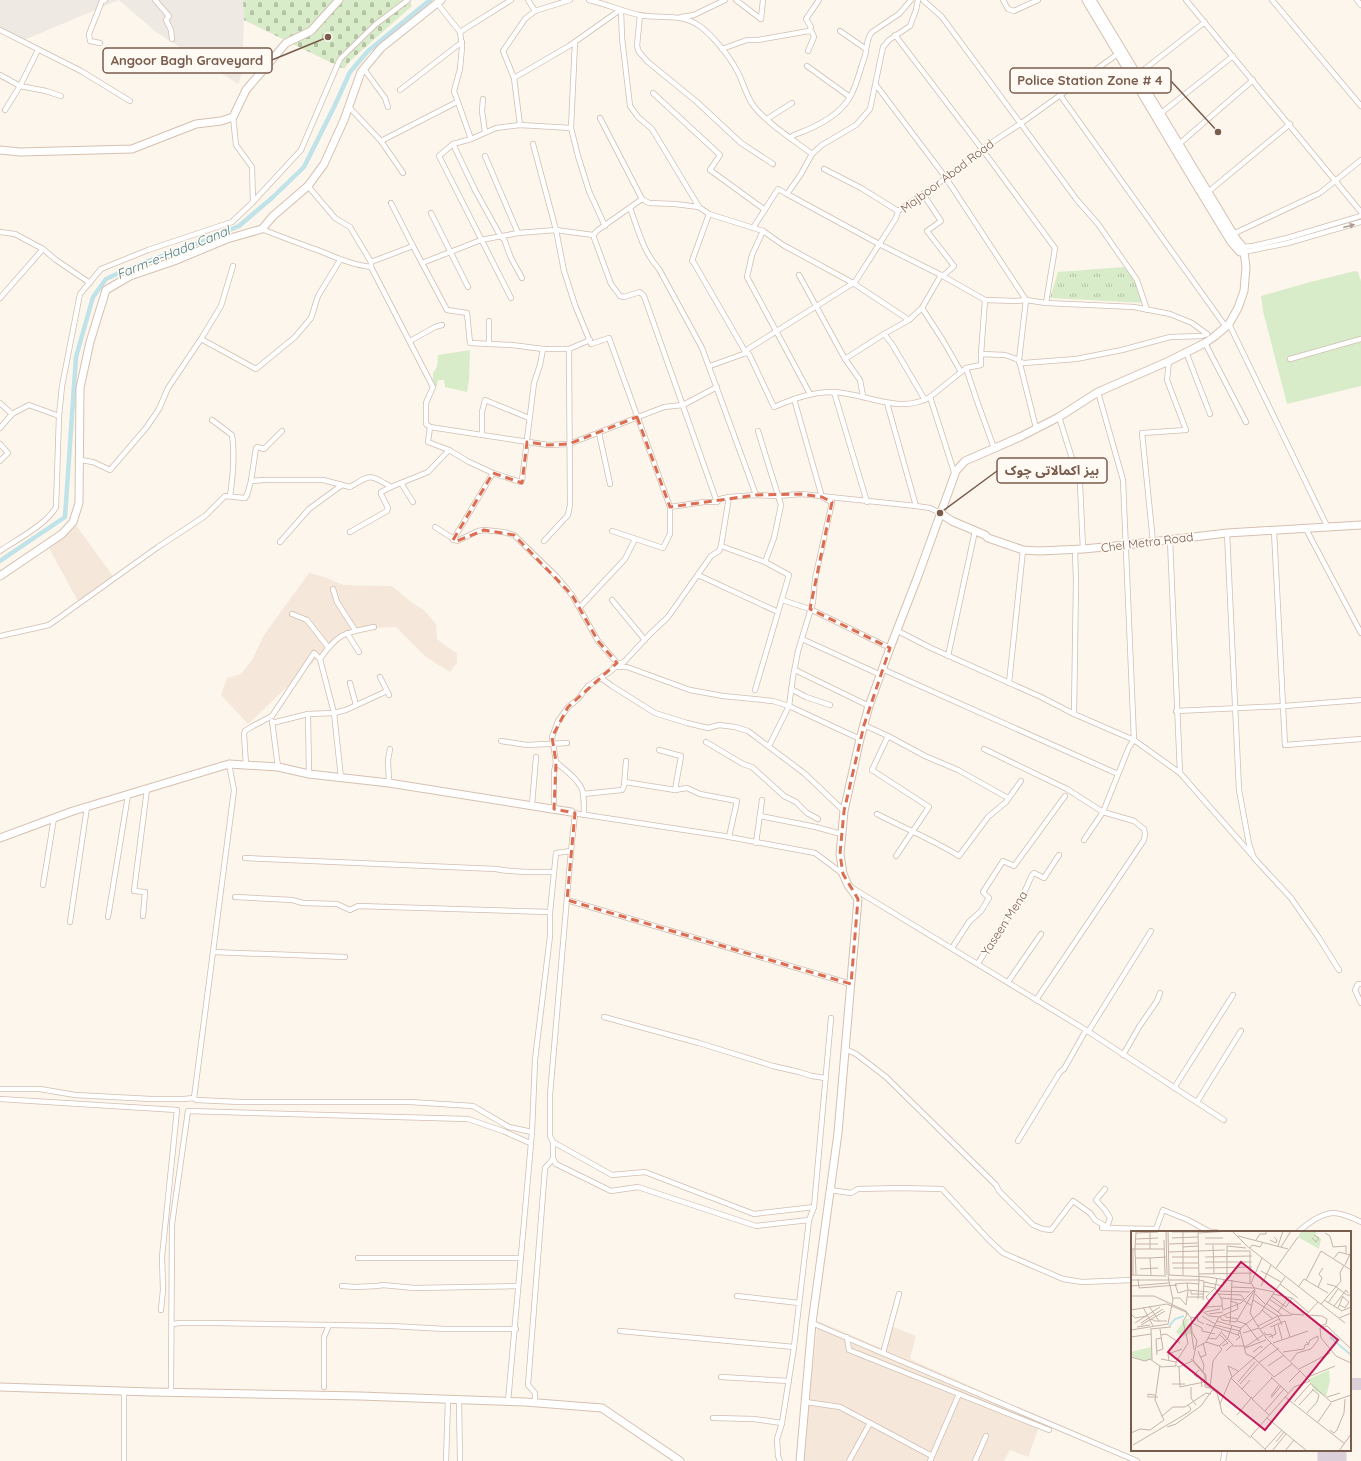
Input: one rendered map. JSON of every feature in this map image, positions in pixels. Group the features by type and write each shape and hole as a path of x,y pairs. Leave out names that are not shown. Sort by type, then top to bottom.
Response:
{"street":[{"path":"100,43 90,41 89,34 102,1 105,0"},
{"path":"155,0 169,16 166,20 172,39"},
{"path":"253,202 252,167 236,145 233,117 246,90 286,43 311,31 339,0"},
{"path":"0,550 45,520 52,514 56,507 59,416 62,386 80,294 101,269 148,250 232,222 253,202 301,150 340,59 376,24 408,0"},
{"path":"460,32 511,0"},
{"path":"528,0 535,11"},
{"path":"520,125 514,78 503,51 525,19 535,11 570,0"},
{"path":"589,0 640,15 662,17 694,15 725,0"},
{"path":"736,0 761,18 763,0"},
{"path":"809,31 811,27 806,19 819,0"},
{"path":"787,194 801,174 812,154 822,144 856,125 870,109 883,47 895,35 910,26 918,0"},
{"path":"923,0 942,17 1076,200 1098,224 1137,280 1147,310"},
{"path":"1003,0 1008,9 1014,11 1038,0"},
{"path":"1186,0 1290,124 1361,212"},
{"path":"1272,0 1361,106"},
{"path":"1357,0 1361,5"},
{"path":"790,138 835,114 843,106 855,85 869,36 872,32 899,14 908,1"},
{"path":"1091,1 1189,173 1232,242 1240,252 1243,249 1253,246 1286,238 1307,235"},
{"path":"0,576 62,534 73,522 79,502 80,388 90,342 106,290 130,276 174,261 227,239 262,229 273,216 308,186 324,164 349,107 361,72 381,48 439,2 460,32 462,42 460,69 454,91 471,139"},
{"path":"514,78 575,42 620,10"},
{"path":"620,10 630,106 638,117 652,129 699,207 709,214 763,231 783,245 853,283 909,320"},
{"path":"640,15 637,46 648,62 692,98 742,143 773,164"},
{"path":"680,17 698,25 722,49 736,68 752,104 790,138 812,154"},
{"path":"1137,75 1205,22"},
{"path":"0,30 81,71 130,101"},
{"path":"722,49 747,40 758,40 809,31"},
{"path":"808,51 814,37 812,32 809,31"},
{"path":"840,31 866,49"},
{"path":"895,35 1055,248 1046,303"},
{"path":"400,90 462,42"},
{"path":"575,42 571,128 589,191 604,226"},
{"path":"5,110 20,86 38,50"},
{"path":"801,1461 812,1322 838,1133 858,899 848,885 843,874 840,854 844,811 869,706 940,513 956,471 965,461 1059,417 1098,392 1169,361 1205,343 1210,336 1227,325 1238,308 1244,292 1246,267 1243,249 1178,145 1137,75 1120,52"},
{"name":"Majboor Abad Road","path":"710,366 746,353 748,349 855,282 896,218 898,211 946,178 982,149 1020,124 1120,52"},
{"path":"1160,114 1233,56"},
{"path":"807,66 850,96"},
{"path":"364,69 385,98 388,107"},
{"path":"0,75 20,86 46,91 61,96"},
{"path":"1178,145 1253,80"},
{"path":"876,85 946,178 1026,300 1019,360 1036,428"},
{"path":"653,93 720,155 710,170 764,210"},
{"path":"1060,95 1227,325 1328,528"},
{"path":"483,99 482,111 486,132"},
{"path":"381,141 457,102"},
{"path":"767,118 792,103"},
{"path":"349,107 381,141 403,173"},
{"path":"0,150 20,152 132,149 196,124 221,121 233,117"},
{"path":"600,118 642,200 649,203 699,207"},
{"path":"1208,192 1290,124"},
{"path":"511,298 439,156 453,144 471,139 496,128 520,125 571,128"},
{"path":"453,144 475,190 501,237 504,239 511,258 522,278"},
{"path":"533,144 556,230 564,271 575,305 591,344 609,338 670,507 670,534 663,548 612,531"},
{"path":"485,156 518,233"},
{"path":"1233,234 1320,193 1361,160"},
{"path":"824,169 861,188 898,211"},
{"path":"308,186 335,218 350,227 371,262 371,267 433,387 426,403 426,424 430,427 482,434 548,446 569,444 664,407 683,405 717,387"},
{"path":"753,228 778,189 878,244 941,275 985,300 1026,300 1046,303 1134,307 1170,314 1192,323 1210,336"},
{"path":"845,359 909,320 922,308 941,275 944,275 954,266 927,231 941,221 924,194"},
{"path":"422,263 481,240 518,233 556,230 593,235 642,200"},
{"path":"391,203 447,310 467,313 470,344 512,345 543,349 569,349 590,340"},
{"path":"630,208 644,247 659,268 702,348 710,366 756,495"},
{"path":"431,213 468,287"},
{"path":"709,214 692,261 694,262 746,353 749,354 774,407 810,394 834,392 863,396 887,403 911,404 925,400 966,368 981,365 985,300"},
{"path":"1243,249 1288,243 1361,216"},
{"path":"1332,227 1361,222"},
{"path":"262,229 321,251 340,260 371,267"},
{"path":"763,231 752,255 747,277 810,394"},
{"path":"0,232 15,234 43,248 56,260 90,283"},
{"path":"593,235 611,284 620,296 624,297 640,292 644,296 717,502"},
{"path":"1286,238 1288,243"},
{"path":"371,262 413,246"},
{"path":"0,298 43,248"},
{"path":"201,340 256,369 296,337 311,318 318,296 340,260"},
{"path":"80,460 93,462 110,470 146,428 160,409 168,388 201,340 221,306 233,266"},
{"path":"799,276 817,306 845,359 860,380 863,396"},
{"path":"922,308 961,372"},
{"path":"489,321 489,344"},
{"path":"410,342 435,327 442,325"},
{"path":"884,334 892,344 925,400"},
{"path":"981,354 1005,355 1024,363 1076,359 1127,349 1170,337 1210,336"},
{"path":"1290,359 1361,338"},
{"path":"1205,343 1246,422"},
{"path":"430,427 428,442 455,452 468,462 493,473 520,482 522,480 534,383 543,349"},
{"path":"544,542 568,515 570,505 569,349"},
{"path":"1186,352 1210,414"},
{"path":"1152,542 1142,433 1186,430 1167,380 1169,361"},
{"path":"966,368 994,448"},
{"path":"834,392 867,502"},
{"path":"1084,840 1103,812 1129,746 1134,740 1123,480 1098,392"},
{"path":"930,397 955,475"},
{"path":"769,746 789,706 798,651 813,602 815,579 832,502 822,497 794,399"},
{"path":"482,434 482,412 485,400 529,418"},
{"path":"0,403 12,414"},
{"path":"887,403 916,506"},
{"path":"0,428 12,414 29,406 59,416"},
{"path":"1059,417 1080,484 1083,549"},
{"path":"212,420 232,435 234,444 230,496"},
{"path":"0,636 49,625 158,546 205,516 225,496 245,498 251,481 256,448 264,448 282,431"},
{"path":"758,431 781,505 774,538 766,562"},
{"path":"599,433 610,484"},
{"path":"0,444 8,453 0,461"},
{"path":"350,532 387,511 388,508 381,492 428,472 449,450"},
{"path":"453,540 493,473"},
{"path":"251,481 323,480 350,487 368,476 373,476 391,487"},
{"path":"402,483 413,502"},
{"path":"280,542 309,509 342,486"},
{"path":"670,507 704,502 717,502 720,499 729,497 801,494 916,506 930,508 940,513"},
{"path":"554,809 554,772 556,762 552,737 558,721 568,707 578,699 588,686 602,678 616,665 624,662 668,617 711,556 719,551 729,497"},
{"name":"Chel Metra Road","path":"940,513 976,532 985,535 988,538 1023,550 1039,551 1075,550 1227,533 1361,525"},
{"path":"435,527 453,540 457,541 478,531 484,530 503,532 514,536 557,577 572,595 598,641 616,665 627,667 690,690 723,696 773,701 789,706 860,739"},
{"path":"1306,529 1361,633"},
{"path":"1274,531 1285,745 1361,739"},
{"path":"948,656 976,532"},
{"path":"1227,533 1239,790 1249,844 1254,858"},
{"path":"580,607 625,559 635,539"},
{"path":"1170,540 1176,668 1176,711 1180,773"},
{"path":"721,546 766,562 789,575 755,690"},
{"path":"1009,683 1023,550"},
{"path":"1074,714 1075,550"},
{"path":"698,575 778,612"},
{"path":"333,589 337,602 355,630"},
{"path":"612,600 645,640"},
{"path":"782,600 810,609 890,648"},
{"path":"292,614 307,620 328,647"},
{"path":"320,659 328,647 336,639 355,630 374,627"},
{"path":"896,630 948,656 1134,740 1180,773 1254,858 1292,898 1339,970"},
{"path":"347,633 359,652"},
{"path":"802,639 1118,774"},
{"path":"246,766 245,731 272,716 314,653 320,659 334,712 341,778"},
{"path":"795,670 869,706"},
{"path":"272,723 308,714 346,710 388,693 380,677"},
{"path":"602,678 655,713 708,728 719,725 735,727 748,731 804,774 844,811"},
{"path":"350,683 356,705"},
{"path":"791,689 806,697 830,705"},
{"path":"1176,711 1284,706 1361,700"},
{"path":"308,714 309,774"},
{"path":"272,716 278,767"},
{"path":"864,725 925,756 958,770 1008,798"},
{"path":"888,736 872,770 929,807 896,856"},
{"path":"501,741 527,745 567,743"},
{"path":"706,742 743,764 752,767 784,796 796,802 807,813 818,819"},
{"path":"390,749 388,760 390,783"},
{"path":"984,749 1067,789 1103,812 1134,821 1144,830 1145,834 1144,840 1036,1000"},
{"path":"659,750 681,756 676,790"},
{"path":"532,805 536,757"},
{"path":"583,794 622,790 625,782 626,761"},
{"path":"556,762 580,785 583,794 584,815"},
{"path":"194,1098 234,790 229,764"},
{"path":"0,838 87,807 229,764 278,767 309,774 390,783 728,837 814,853 843,874"},
{"path":"877,814 912,832 938,843 958,856 988,817 1006,802 1020,781"},
{"path":"625,782 676,790 687,788 700,794 737,801 728,837"},
{"path":"143,916 145,892 134,891 147,789"},
{"path":"108,917 128,795"},
{"path":"952,948 969,922 981,910 989,898 983,892 1003,861 1014,866 1065,796"},
{"path":"756,843 762,800"},
{"path":"70,922 87,807"},
{"path":"535,1403 535,1393 528,1385 545,1168 552,1160 553,1142 550,1136 550,1095 573,813"},
{"path":"760,816 816,827 841,834"},
{"path":"43,885 54,818"},
{"path":"508,1402 516,1329 518,1286 532,1132 535,1060 550,936 550,912 556,853 570,851"},
{"name":"Yaseen Mena","path":"978,963 1024,895 1032,875 1034,873 1044,878 1059,855"},
{"path":"245,858 496,868 530,872 554,872"},
{"path":"848,885 978,963 1087,1031 1224,1120"},
{"path":"235,897 292,900 303,903 337,904 350,910 358,906 550,912"},
{"path":"567,900 851,984"},
{"path":"1018,1141 1060,1072 1064,1069 1151,931"},
{"path":"1008,982 1041,934"},
{"path":"213,952 345,957"},
{"path":"1361,984 1358,984 1355,990 1361,1003"},
{"path":"1123,1055 1139,1027 1157,1001 1160,993"},
{"path":"1174,1088 1233,995"},
{"path":"604,1017 699,1043 774,1066 824,1078"},
{"path":"780,1461 778,1456 777,1439 782,1423 794,1347 809,1220 814,1207 824,1078 831,1018"},
{"path":"1196,1102 1241,1031"},
{"path":"845,1049 856,1054 886,1077 996,1185 999,1191 1033,1225 1051,1230 1073,1201 1090,1213 1095,1220 1107,1226 1110,1218 1096,1200 1105,1189"},
{"path":"0,1089 40,1089 75,1095 137,1098 194,1098 196,1100 241,1102 410,1102 473,1106 509,1127 532,1132"},
{"path":"0,1100 177,1110 162,1257 163,1290 160,1310"},
{"path":"171,1393 172,1224 188,1111 468,1119 503,1131 530,1143"},
{"path":"553,1142 612,1175 645,1172 754,1214 814,1207"},
{"path":"552,1160 556,1164 611,1191 638,1187 756,1226 809,1220"},
{"path":"830,1190 851,1193 858,1189 942,1189 1003,1253 1063,1278 1082,1282 1131,1280"},
{"path":"1102,1228 1156,1229 1163,1210 1188,1220 1208,1231"},
{"path":"1300,1231 1322,1216 1335,1213 1357,1219 1361,1222"},
{"path":"358,1258 521,1258"},
{"path":"342,1286 356,1287 383,1285 414,1288 518,1286"},
{"path":"883,1353 899,1294"},
{"path":"736,1296 800,1303"},
{"path":"812,1322 1137,1461"},
{"path":"172,1324 213,1323 392,1326 445,1329 516,1329"},
{"path":"324,1387 324,1337 329,1325"},
{"path":"620,1331 794,1347"},
{"path":"847,1337 849,1350 1048,1430"},
{"path":"720,1377 788,1381"},
{"path":"0,1387 171,1393 360,1396 535,1403 602,1408 680,1461"},
{"path":"124,1391 124,1461"},
{"path":"806,1402 840,1406 931,1459 959,1394"},
{"path":"446,1461 448,1400"},
{"path":"459,1401 460,1461"},
{"path":"713,1418 754,1419 782,1423"},
{"path":"849,1461 870,1423"},
{"path":"975,1461 986,1436"},
{"path":"1223,1461 1225,1451"}],"highlighted area":[{"path":"637,417 670,507 756,495 801,494 822,497 832,502 810,609 890,648 864,725 844,811 840,854 843,874 858,899 851,984 567,900 575,813 554,809 556,762 552,737 568,707 617,663 598,641 572,595 514,535 484,530 457,541 453,540 493,473 522,483 527,442 548,445 569,444"}],"shaded area":[{"path":"0,0 119,0 24,40 0,28"},
{"path":"119,0 243,0 244,20 242,73 238,84 156,32"},
{"path":"75,524 115,579 80,605 48,546"},
{"path":"309,573 324,577 343,585 392,586 411,602 424,610 436,624 437,639 457,653 457,663 450,672 426,657 396,627 367,628 348,631 339,635 320,656 248,724 221,695 227,678 241,674 252,660 264,635"},
{"path":"818,1321 883,1349 889,1325 916,1336 910,1359 1035,1415 1038,1430 1028,1457 1010,1450 1004,1461 802,1461"}],"green space":[{"path":"243,0 409,0 412,6 350,61 344,69 244,20"},
{"path":"1124,267 1135,281 1144,303 1050,298 1058,272"},
{"path":"1355,271 1358,272 1361,281 1361,386 1287,404 1263,311 1261,296"},
{"path":"470,350 469,381 467,392 445,387 444,380 438,380 437,386 433,387 433,373 437,367 438,355"}],"waterway":[{"name":"Farm-e-Hada Canal","path":"0,561 65,517 76,357 93,297 106,279 132,267 201,242 239,226 273,197 304,167 350,72 368,51 430,0"}],"taxiway":[{"path":"1351,1384 1361,1384"}],"runway":[{"path":"1332,1451 1332,1461"}],"place":[{"name":"Angoor Bagh Graveyard","path":"328,37"},
{"name":"Police Station Zone # 4","path":"1218,132"},
{"name":"بیز اکمالاتی چوک","path":"940,513"}]}
